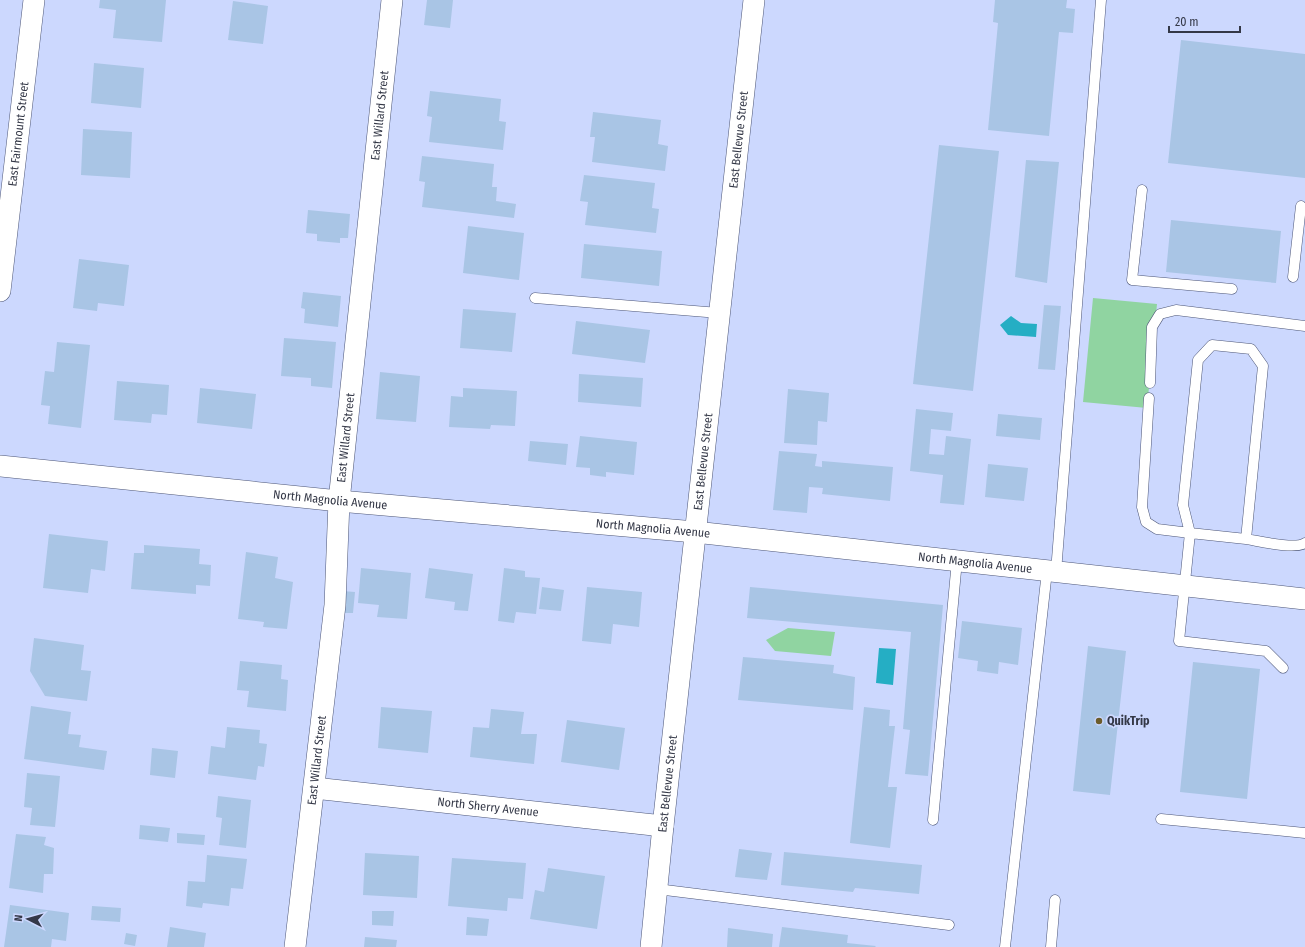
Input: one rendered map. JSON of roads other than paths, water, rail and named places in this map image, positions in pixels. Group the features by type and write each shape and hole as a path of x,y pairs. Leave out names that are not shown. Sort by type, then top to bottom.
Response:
{"street":[{"name":"East Fairmount Street","path":"0,291 34,0"},
{"name":"East Willard Street","path":"295,947 335,605 339,500 392,0"},
{"name":"East Bellevue Street","path":"651,947 754,0"},
{"name":"North Magnolia Avenue","path":"0,466 339,500 695,532 1305,599"},
{"name":"North Sherry Avenue","path":"314,788 663,826"}],"lane":[{"path":"1005,947 1052,571 1102,0"},
{"path":"1142,190 1132,280 1232,289"},
{"path":"1293,277 1301,206"},
{"path":"535,298 719,312"},
{"path":"1150,383 1152,327 1160,314 1176,310 1305,326"},
{"path":"1246,539 1263,366 1251,349 1212,345 1198,360 1183,505 1190,534 1179,641 1266,651 1283,668"},
{"path":"1149,398 1142,507 1146,522 1157,529 1190,534 1246,539 1294,546 1302,546 1305,543"},
{"path":"933,820 957,560"},
{"path":"1161,819 1305,833"},
{"path":"657,889 949,925"},
{"path":"1051,947 1055,900"}],"place":[{"name":"QuikTrip","path":"1099,721"}]}
